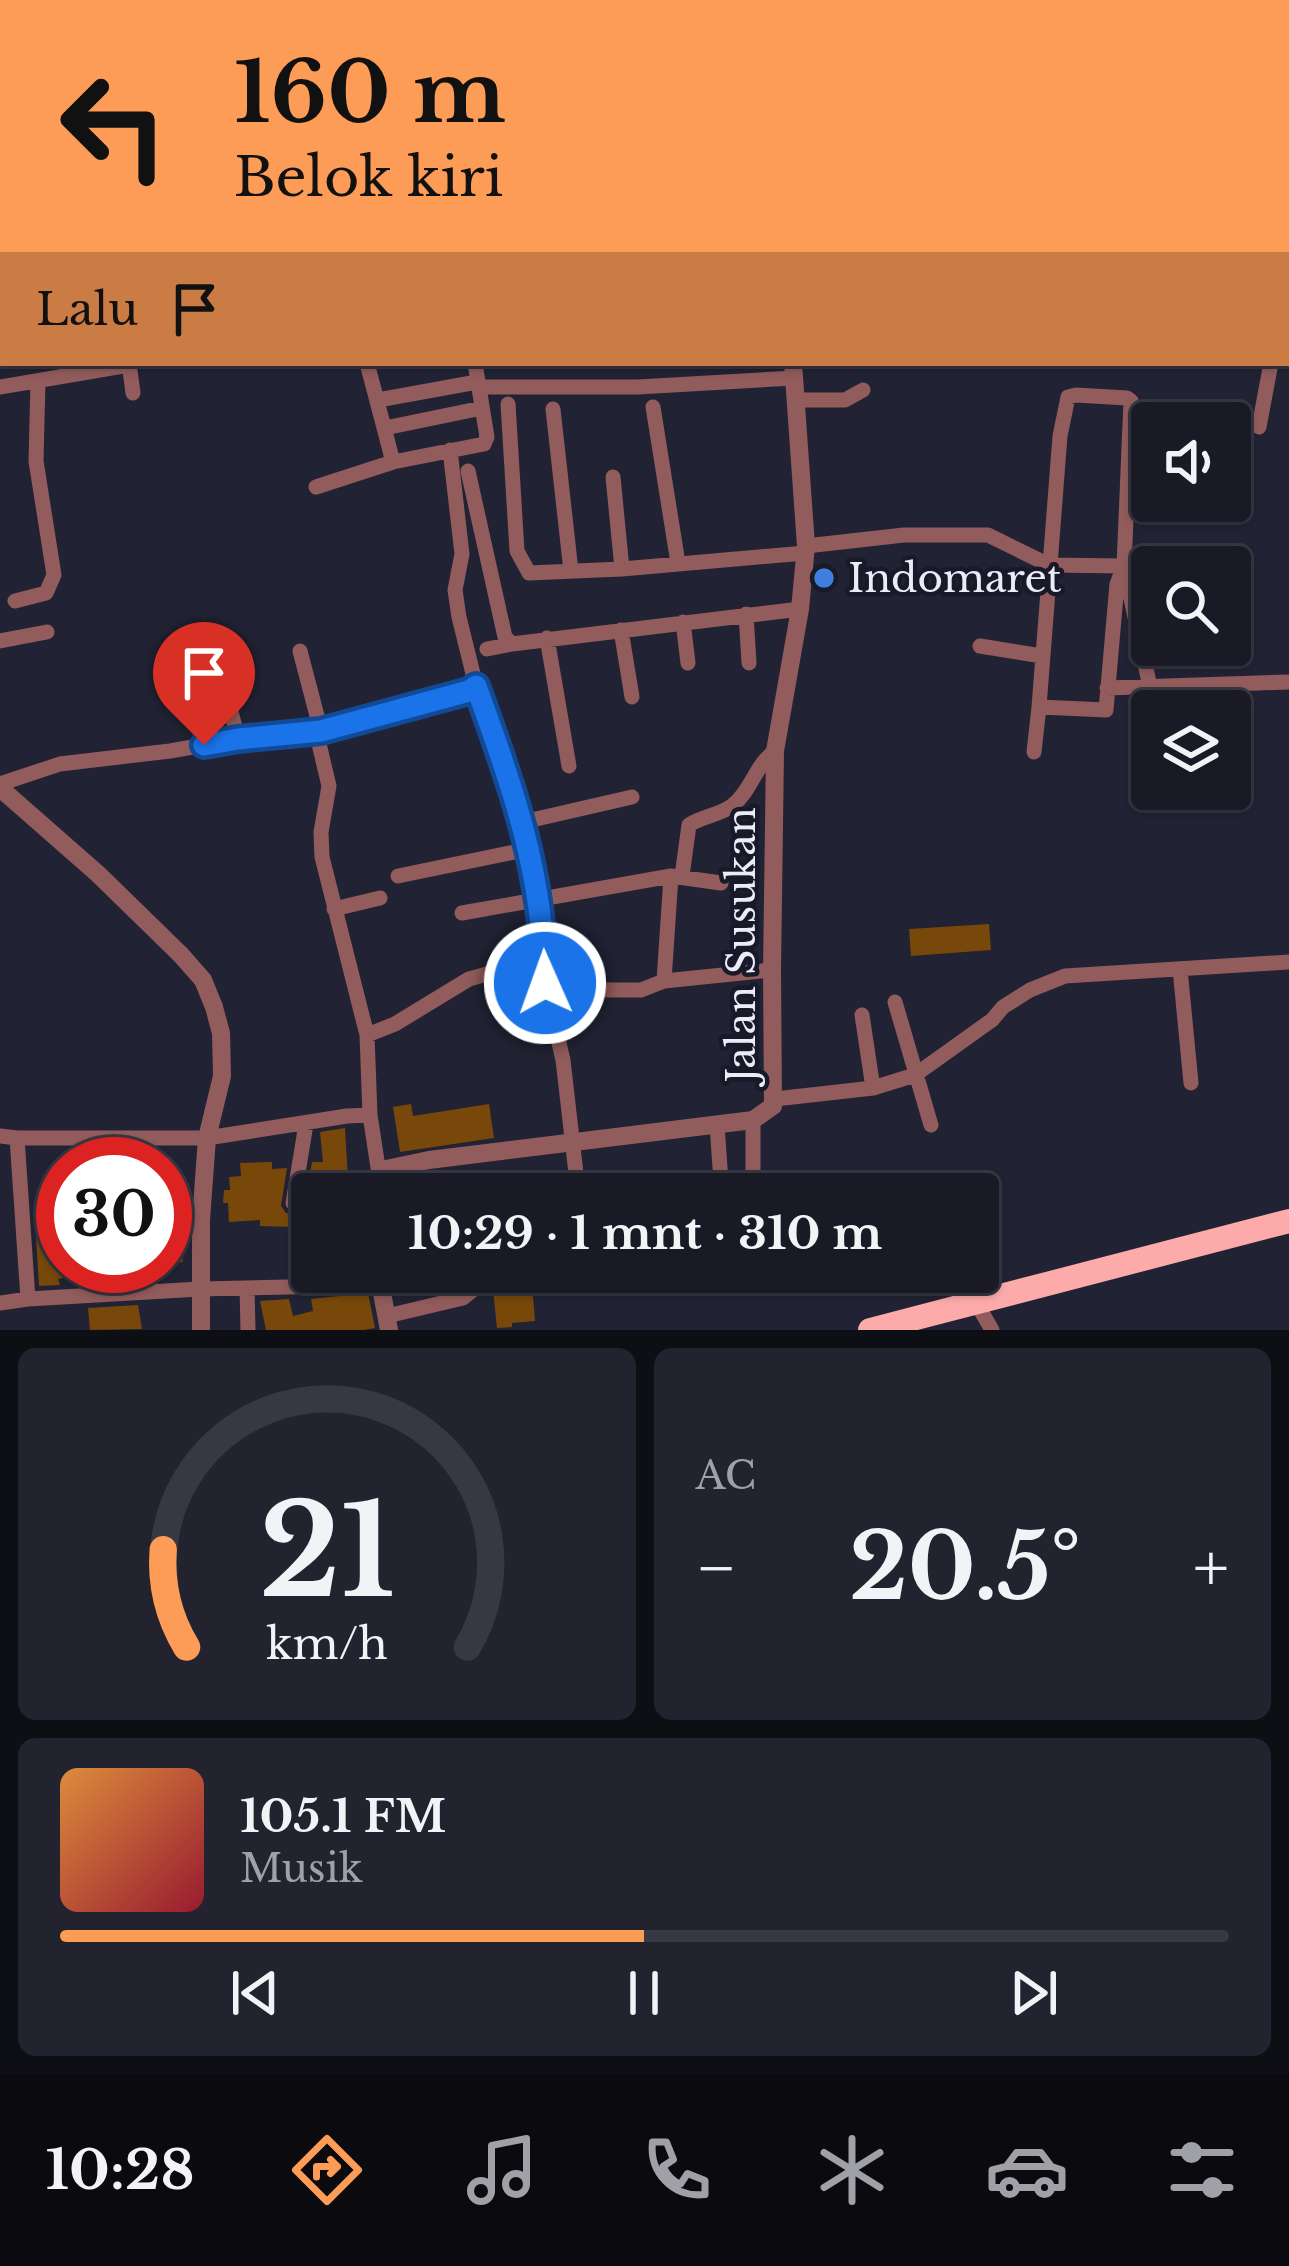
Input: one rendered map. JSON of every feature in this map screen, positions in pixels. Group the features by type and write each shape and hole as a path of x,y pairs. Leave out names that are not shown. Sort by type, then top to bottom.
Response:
{"highway":[{"path":"870,1330 1289,1221"}],"street":[{"path":"129,366 133,393"},
{"path":"368,366 392,462"},
{"path":"316,487 392,462 486,441 475,366"},
{"path":"1259,427 1270,366"},
{"path":"0,387 82,369"},
{"path":"378,400 477,384 638,387 794,371"},
{"name":"Jalan Susukan","path":"381,1173 429,1160 753,1120 769,1111 775,1099 776,752 806,549 794,371"},
{"path":"15,601 46,593 54,575 36,461 38,381"},
{"path":"795,400 845,400 863,390"},
{"path":"1034,752 1060,436 1068,398 1076,395 1131,401 1124,566 1150,687"},
{"path":"508,404 518,551 529,573 622,569 904,535 988,535 1049,566 1124,566"},
{"path":"653,406 678,563"},
{"path":"385,428 482,408"},
{"path":"553,410 571,571"},
{"path":"450,450 462,554 455,590 476,686 510,777 529,849 576,1173"},
{"path":"468,471 505,637 512,644"},
{"path":"613,477 622,569"},
{"path":"1039,707 1105,712 1117,584 1124,566"},
{"path":"488,649 800,609"},
{"path":"746,614 749,663"},
{"path":"683,622 688,663"},
{"path":"621,630 632,697"},
{"path":"0,640 46,632"},
{"path":"548,638 569,766"},
{"path":"980,646 1042,656"},
{"path":"300,651 329,786 322,857 367,1035 370,1115 380,1173"},
{"path":"217,656 238,739"},
{"path":"1107,688 1289,682"},
{"path":"201,1330 207,1138 223,1059 221,1033 203,980 113,888 0,786 60,764 318,731 476,686"},
{"path":"664,981 676,876 689,825 731,807 763,761 776,752"},
{"path":"523,822 632,797"},
{"path":"398,875 529,849"},
{"path":"462,913 676,876 721,883"},
{"path":"334,909 380,898"},
{"path":"775,1099 873,1088 915,1075 1030,991 1065,976 1289,962"},
{"path":"1180,969 1191,1083"},
{"path":"367,1035 487,974 516,975 578,989 641,990 664,981 772,970"},
{"path":"895,1002 931,1125"},
{"path":"862,1015 873,1088"},
{"path":"28,1299 9,1137 207,1138 370,1115"},
{"path":"753,1120 753,1173"},
{"path":"298,1173 307,1124"},
{"path":"717,1125 725,1173"},
{"path":"0,1303 291,1287"},
{"path":"247,1288 248,1330"},
{"path":"382,1293 388,1323 469,1293"},
{"path":"975,1293 992,1330"}],"building":[{"path":"989,924 991,950 911,956 909,929"},
{"path":"411,1104 413,1116 489,1104 494,1138 400,1152 393,1107"},
{"path":"345,1128 348,1173 310,1173 312,1162 323,1162 320,1132"},
{"path":"272,1162 272,1169 287,1168 281,1206 291,1214 291,1227 260,1226 260,1220 229,1222 224,1190 230,1190 229,1177 241,1176 240,1163"},
{"path":"368,1293 375,1328 266,1330 260,1301 289,1299 293,1316 313,1311 311,1299"},
{"path":"493,1293 533,1293 535,1321 497,1328"},
{"path":"138,1305 142,1329 90,1330 88,1308"}],"place":[{"name":"Indomaret","path":"824,578"}],"route":[{"path":"204,745 321,731 476,686 523,822 544,935 545,983"}]}
